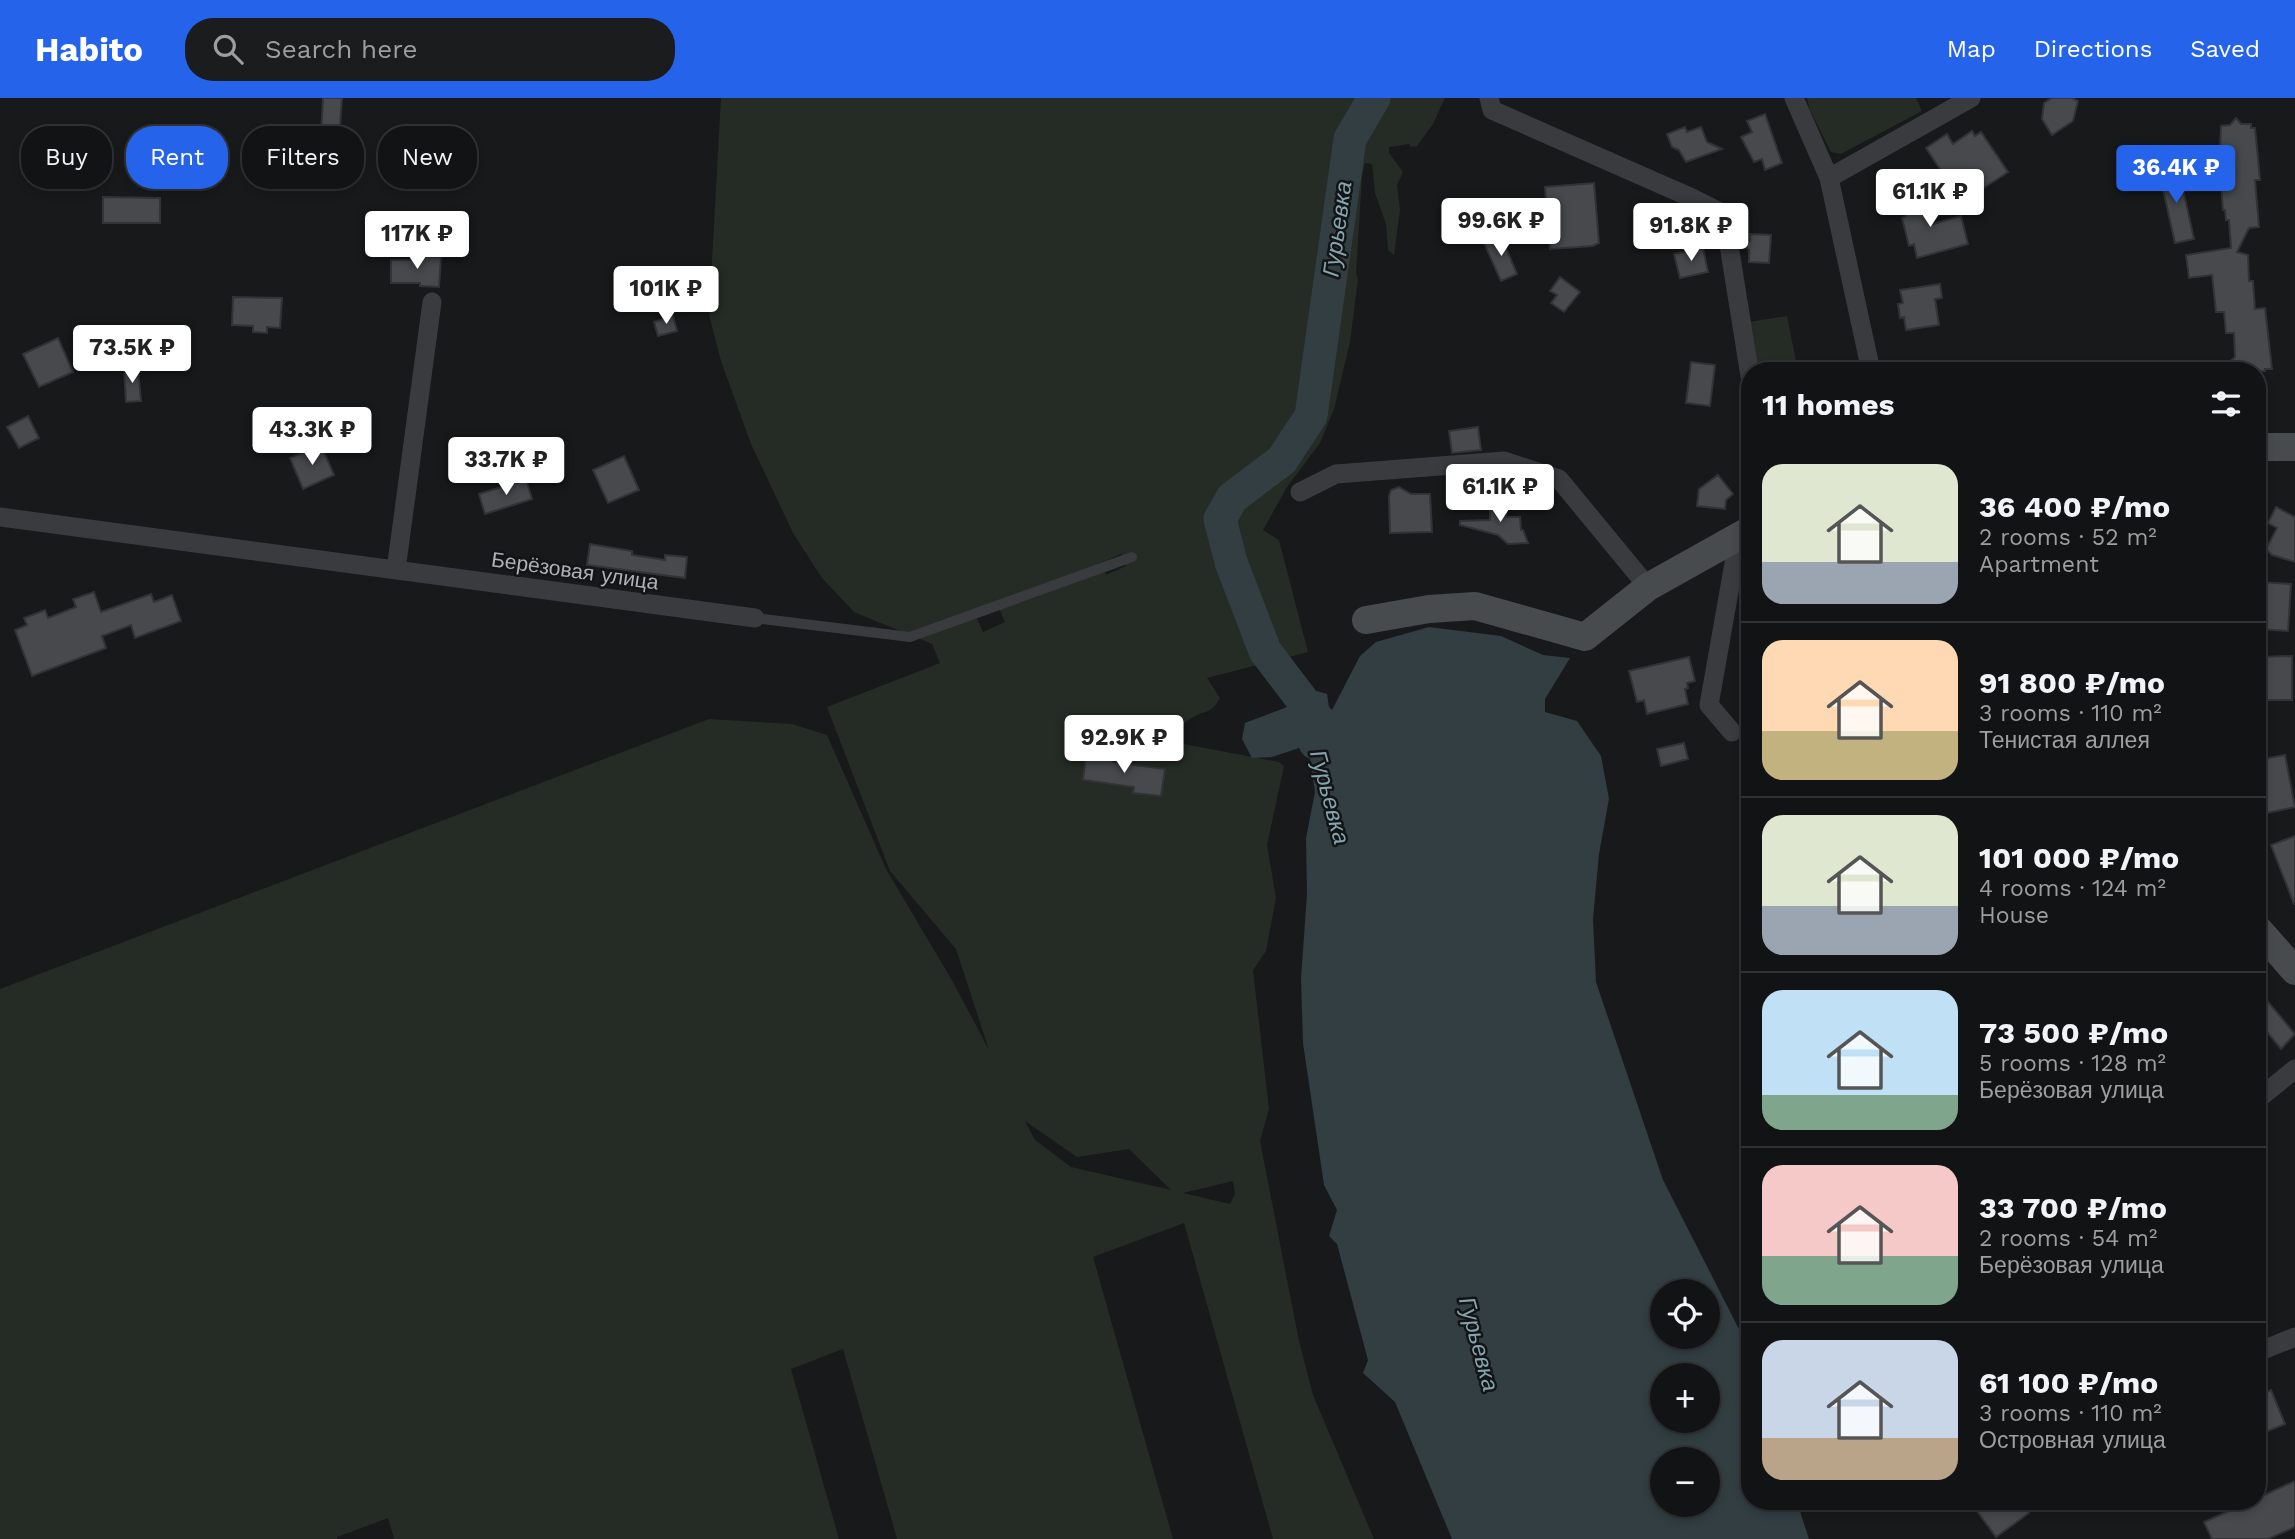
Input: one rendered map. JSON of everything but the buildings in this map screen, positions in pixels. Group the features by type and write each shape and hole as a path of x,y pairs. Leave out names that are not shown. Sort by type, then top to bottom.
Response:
{"street":[{"path":"1489,98 1492,110 1692,198 1724,215 1748,362"},
{"path":"1794,98 1829,178 1869,362"},
{"path":"1829,178 1971,98"},
{"path":"396,570 432,302"},
{"path":"2266,447 2295,447"},
{"path":"1300,492 1336,474 1504,461 1559,479 1648,587"},
{"name":"Берёзовая улица","path":"0,517 755,618"},
{"path":"1366,620 1429,609 1475,606 1585,637 1648,587 1741,534"},
{"path":"1732,732 1709,705 1741,547"},
{"path":"2266,938 2295,971"},
{"path":"2266,1093 2295,1069"},
{"path":"2266,1349 2295,1337"}],"lane":[{"name":"Берёзовая улица","path":"755,618 910,637 1132,557"}],"shaded area":[{"path":"721,98 1445,98 1433,124 1417,146 1411,147 1409,144 1389,147 1389,153 1403,172 1397,185 1400,210 1394,255 1388,250 1386,224 1375,193 1372,164 1365,163 1356,274 1358,279 1350,342 1334,409 1320,443 1287,487 1263,530 1279,540 1308,652 1207,678 1220,698 1216,704 1163,740 1279,762 1284,766 1267,845 1276,898 1266,951 1253,970 1269,1109 1260,1141 1299,1341 1313,1395 1374,1539 1273,1539 1184,1223 1093,1257 1173,1539 897,1539 843,1349 791,1369 839,1539 394,1539 388,1518 337,1539 0,1539 0,989 709,719 792,724 827,735 886,869 953,982 989,1050 956,949 890,871 827,707 940,663 932,644 854,612 822,578 793,533 751,444 721,361 709,315","holes":["1121,554 1126,566 1106,575 1101,563","998,606 1005,622 983,632 976,616","1025,1121 1077,1157 1129,1149 1171,1190 1071,1167 1035,1140","1233,1181 1235,1194 1230,1204 1183,1193"]},
{"path":"1807,98 1916,98 1922,111 1841,154 1831,152 1810,110"},
{"path":"1787,316 1796,362 1756,362 1749,322"}],"water":[{"path":"1429,627 1501,636 1543,655 1570,658 1545,699 1545,712 1577,721 1601,756 1609,799 1599,854 1593,919 1596,982 1663,1180 1713,1279 1650,1279 1650,1349 1720,1349 1720,1292 1741,1333 1741,1510 1800,1510 1809,1539 1452,1539 1395,1402 1363,1373 1368,1360 1337,1244 1329,1236 1337,1210 1324,1185 1303,1043 1301,978 1307,894 1306,838 1315,792 1308,745 1272,757 1252,758 1242,739 1245,723 1303,701 1317,691 1327,694 1332,710 1360,656 1376,642"}],"waterway":[{"name":"Гурьевка","path":"1315,743 1303,701 1265,651 1231,562 1220,519 1232,498 1282,460 1311,416 1350,139 1374,98"}]}
